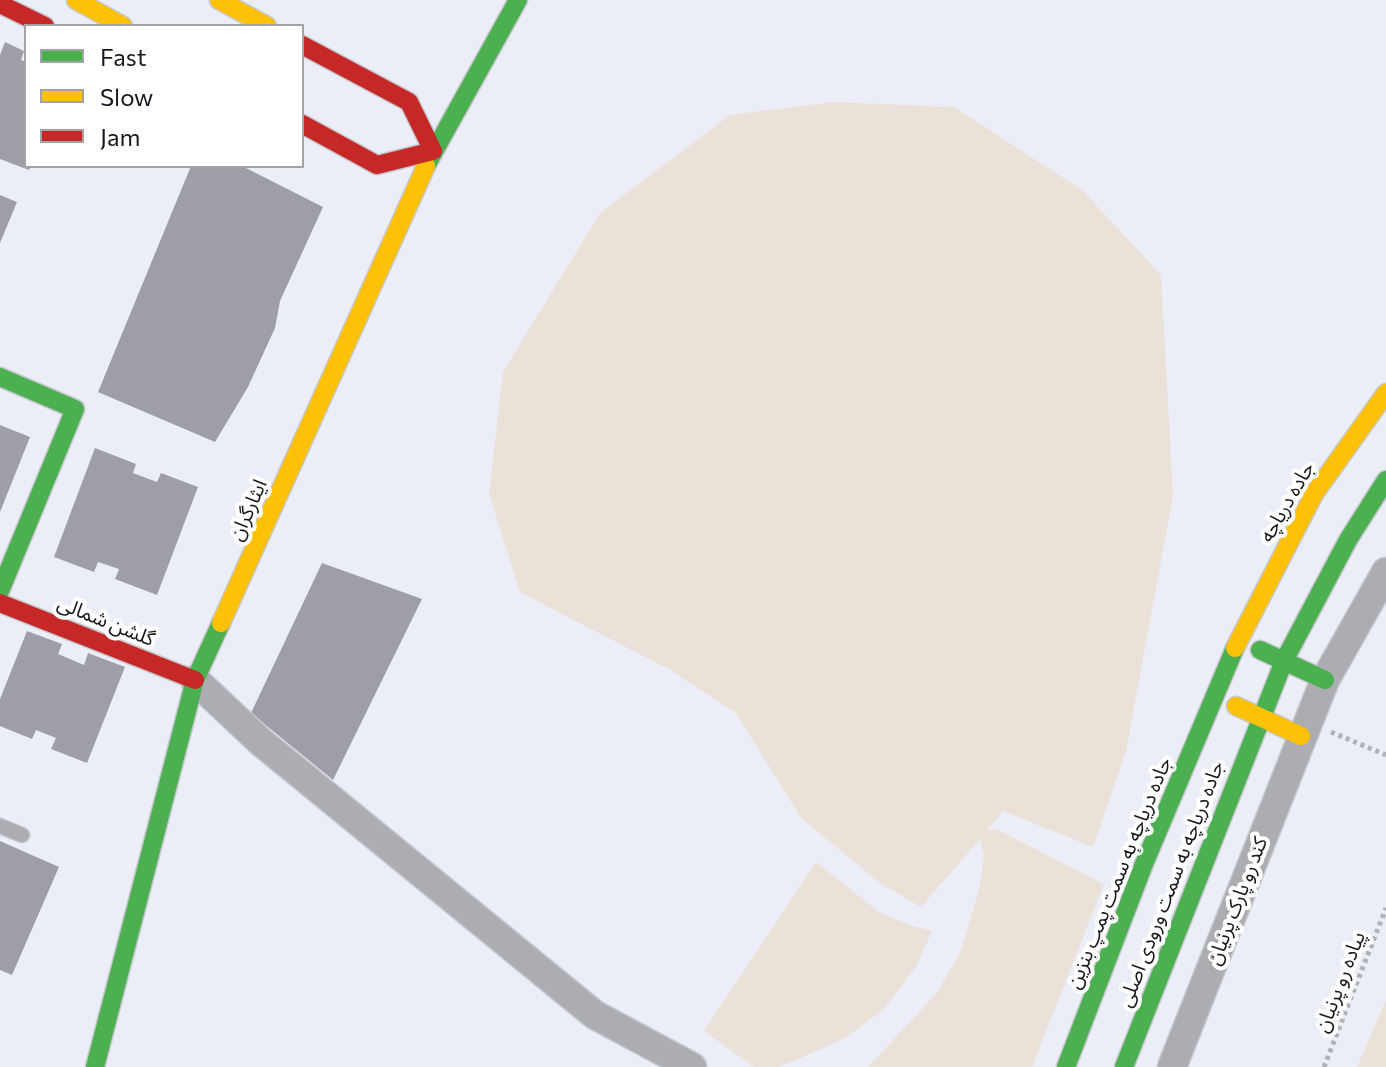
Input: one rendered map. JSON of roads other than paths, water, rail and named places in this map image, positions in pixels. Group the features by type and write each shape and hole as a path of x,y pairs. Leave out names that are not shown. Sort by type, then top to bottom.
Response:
{"street":[{"path":"76,0 119,24"},
{"path":"219,0 263,24"},
{"name":"ایثارگران","path":"95,1067 195,680 433,151 518,0"},
{"path":"0,4 41,24"},
{"path":"304,46 409,102 433,151 377,165 304,125"},
{"path":"0,377 75,409 0,591"},
{"name":"جاده دریاچه","path":"1214,697 1238,640 1314,494 1386,393"},
{"name":"جاده دریاچه به سمت ورودی اصلی","path":"1124,1067 1284,661 1348,540 1386,480"},
{"name":"کند رو پارک پرنیان","path":"1172,1067 1325,680 1386,572"},
{"name":"گلشن شمالی","path":"0,603 195,680"},
{"path":"1238,640 1325,680"},
{"path":"195,680 261,742 595,1015 692,1067"},
{"path":"1214,697 1260,717 1304,729"},
{"name":"جاده دریاچه به سمت پمپ بنزین","path":"1066,1067 1144,864 1214,697"}],"lane":[{"path":"0,826 22,835"}]}
